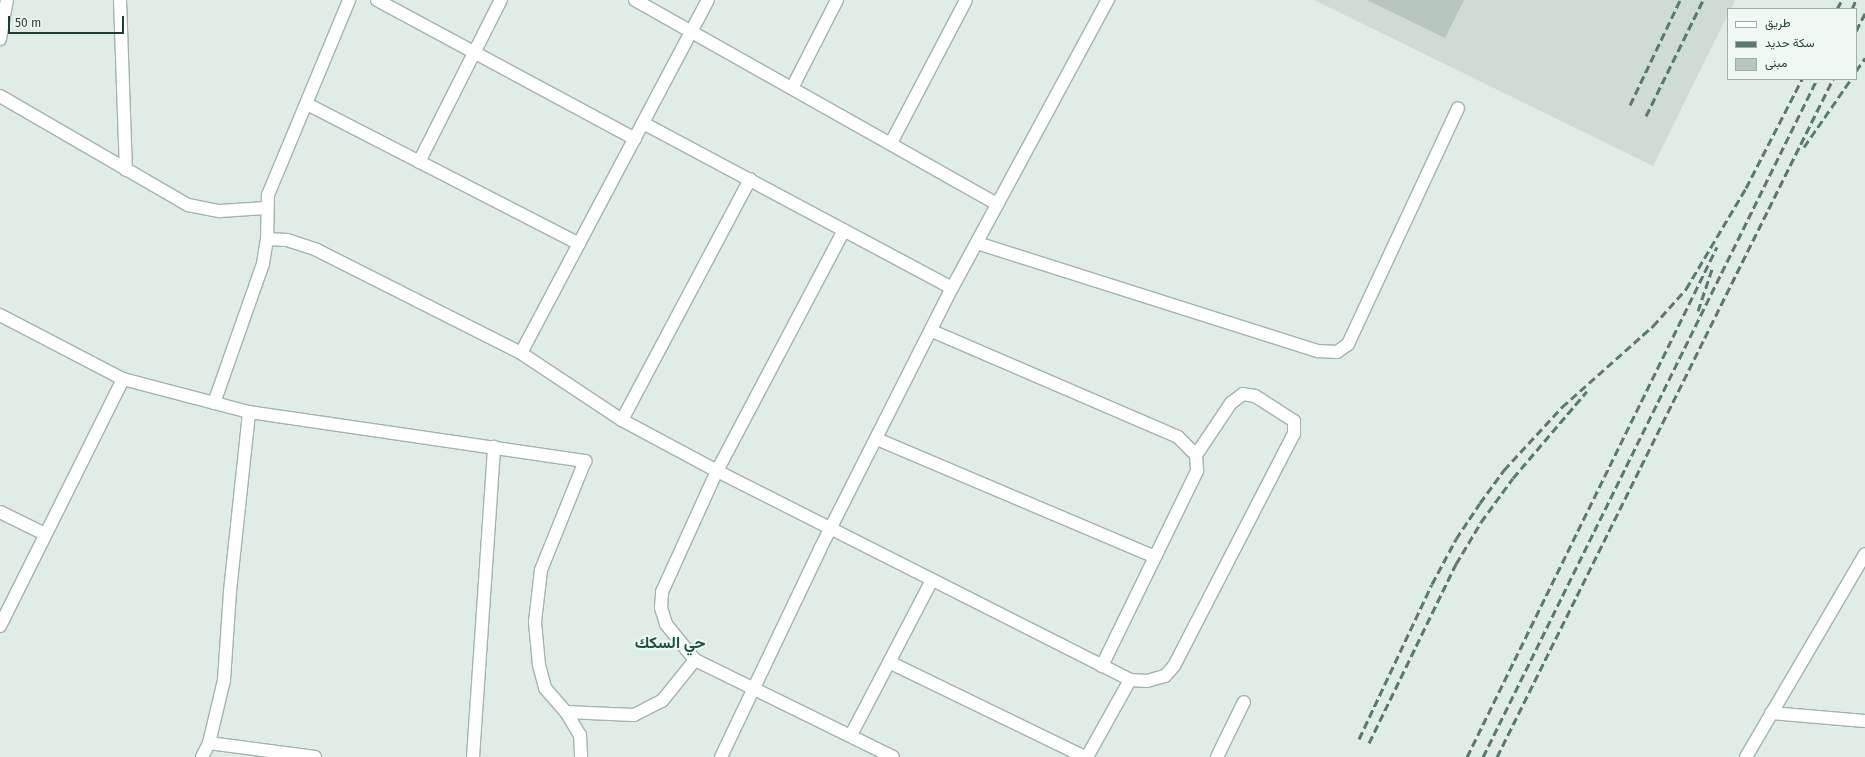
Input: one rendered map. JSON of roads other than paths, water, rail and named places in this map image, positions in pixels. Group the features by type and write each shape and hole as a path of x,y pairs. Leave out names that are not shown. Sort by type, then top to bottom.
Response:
{"street":[{"path":"0,39 7,0"},
{"path":"120,0 126,170"},
{"path":"214,402 263,264 268,239 266,208 274,180 308,104 349,0"},
{"path":"376,0 474,51 635,139"},
{"path":"419,162 501,0"},
{"path":"635,0 997,204"},
{"path":"521,353 708,0"},
{"path":"792,88 837,0"},
{"path":"891,143 966,0"},
{"path":"722,757 831,529 932,331 952,288 1108,0"},
{"path":"0,96 188,205 205,210 236,212 266,208"},
{"path":"308,104 579,244"},
{"path":"977,243 1318,351 1337,352 1348,344 1458,108"},
{"path":"643,123 952,288"},
{"path":"622,420 750,179"},
{"path":"844,230 717,471 662,592 660,608 666,624 695,660 755,688 893,757"},
{"path":"268,239 287,240 317,250 521,353 622,420 717,471 831,529 1102,666 1130,680 1146,681 1165,676 1174,666 1294,434 1294,421 1255,396 1243,394 1232,403 1196,455 1197,471 1102,666"},
{"path":"0,315 123,379 249,412 585,461 541,570 535,622 539,665 545,688 566,712 580,735 582,757"},
{"path":"932,331 1178,437 1196,455"},
{"path":"0,626 123,379"},
{"path":"202,757 209,743 224,680 230,591 249,412"},
{"path":"877,439 1155,557"},
{"path":"473,757 494,448"},
{"path":"0,512 45,534"},
{"path":"1746,757 1865,554"},
{"path":"851,736 932,580"},
{"path":"566,712 634,715 662,701 695,660"},
{"path":"889,662 1086,757 1130,680"},
{"path":"1217,757 1244,702"},
{"path":"1771,714 1865,721"},
{"path":"209,743 315,757"}],"railway":[{"path":"1630,105 1680,0"},
{"path":"1646,116 1703,0"},
{"path":"1838,8 1842,0"},
{"path":"1852,8 1856,0"},
{"path":"1857,29 1865,13"},
{"path":"1857,70 1865,58"},
{"path":"1359,739 1432,584 1456,539 1480,503 1504,470 1562,407 1653,326 1686,289 1746,188 1801,80"},
{"path":"1483,757 1817,80"},
{"path":"1497,757 1833,80"},
{"path":"1804,147 1850,80"},
{"path":"1467,757 1717,247"},
{"path":"1698,311 1713,266"},
{"path":"1369,743 1456,564 1481,522 1513,478 1587,391"}],"district":[{"name":"حي السكك","path":"670,643"}]}
